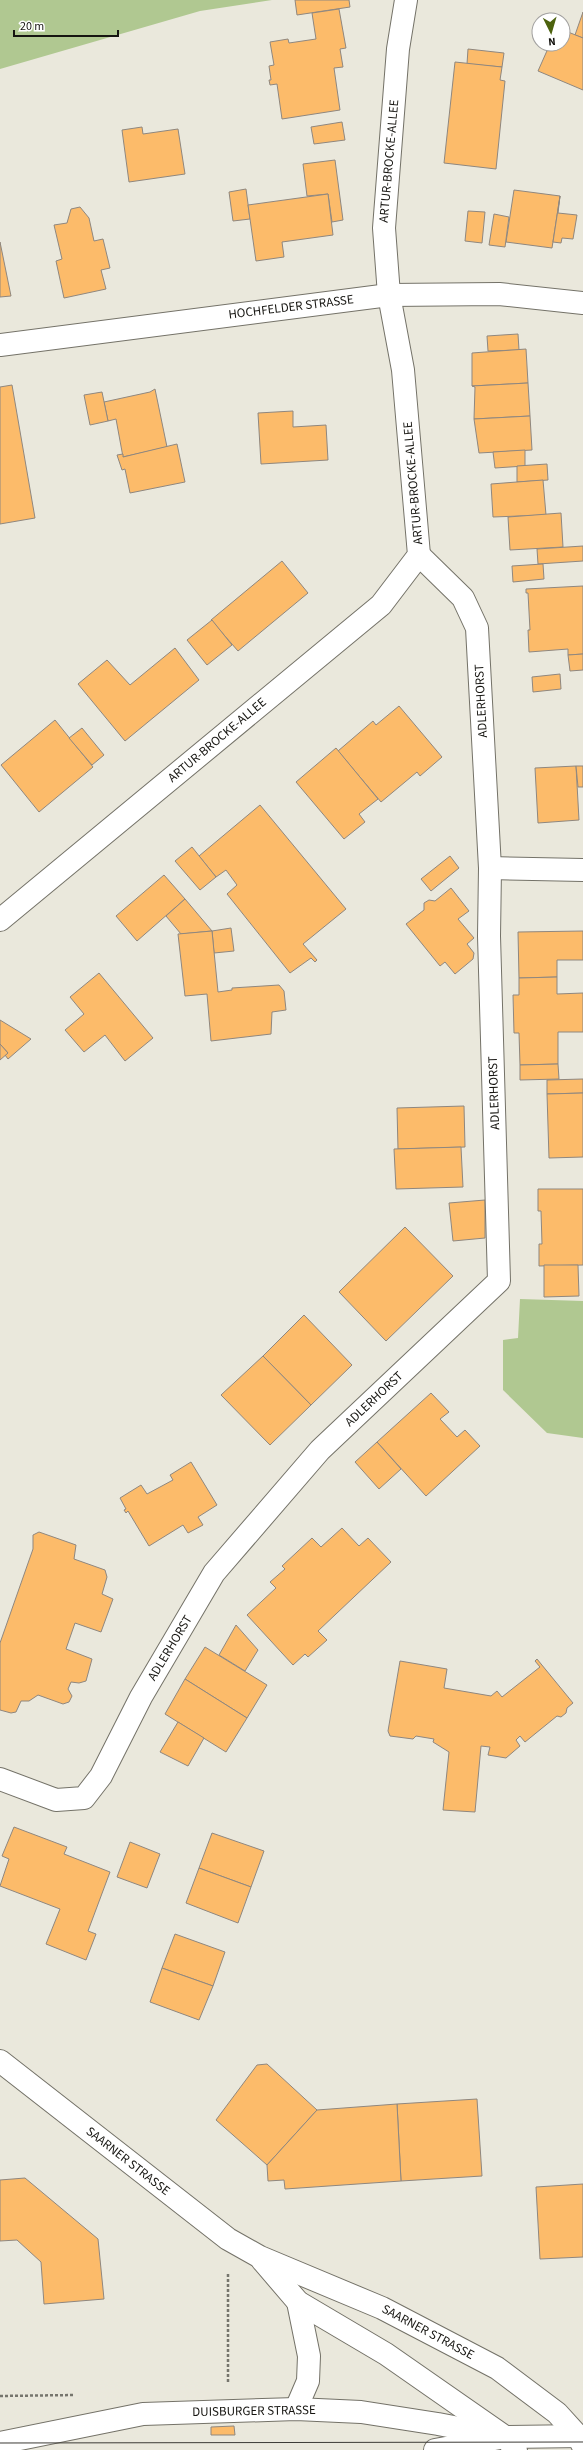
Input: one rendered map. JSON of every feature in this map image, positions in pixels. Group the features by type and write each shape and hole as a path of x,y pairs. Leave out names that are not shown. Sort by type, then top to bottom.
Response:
{"street":[{"name":"ARTUR-BROCKE-ALLEE","path":"0,920 381,605 420,555 403,370 389,295 384,228 398,49 406,0"},
{"name":"HOCHFELDER STRASSE","path":"0,345 389,295 499,294 583,302"},
{"name":"ADLERHORST","path":"0,1779 56,1800 84,1798 101,1776 141,1697 214,1573 320,1450 499,1282 489,936 490,868 477,628 463,598 420,555"},
{"path":"490,868 583,870"},
{"name":"SAARNER STRASSE","path":"0,2061 228,2239 260,2257 382,2308 497,2368 557,2413 581,2439"},
{"name":"SAARNER STRASSE","path":"260,2257 298,2302 386,2354 510,2444"},
{"path":"296,2409 308,2381 309,2356 298,2302"},
{"name":"DUISBURGER STRASSE","path":"2,2443 143,2414 296,2409 360,2412 438,2424 510,2444"},
{"name":"DUISBURGER STRASSE","path":"435,2450 581,2439"},
{"name":"DUISBURGER STRASSE","path":"2,2443 37,2450"}],"path":[{"path":"228,2239 228,2386"}],"green space":[{"path":"0,0 272,0 200,11 0,69"},
{"path":"520,1299 583,1301 583,1438 547,1433 503,1390 503,1340 518,1338"}],"building":[{"path":"295,0 349,0 350,7 297,15"},
{"path":"339,9 346,48 340,49 343,67 334,68 340,110 282,119 277,84 270,85 269,80 271,80 269,66 274,65 270,42 288,39 289,43 316,39 312,13"},
{"path":"583,12 583,38 575,35"},
{"path":"571,33 583,38 583,90 538,71 546,52 571,52"},
{"path":"468,49 504,53 502,67 467,64"},
{"path":"455,62 502,67 500,80 505,81 496,169 444,163"},
{"path":"342,122 345,140 314,144 311,127"},
{"path":"142,127 143,134 178,129 185,174 129,182 122,130"},
{"path":"335,160 343,220 332,222 328,194 307,196 303,164"},
{"path":"246,189 250,219 233,221 229,192"},
{"path":"514,190 560,196 552,248 506,242"},
{"path":"328,194 333,235 282,242 284,257 256,261 248,205"},
{"path":"560,196 558,213 577,215 573,239 562,238 561,243 553,242"},
{"path":"80,207 89,218 94,241 103,239 110,268 101,270 106,289 64,298 56,261 62,259 54,225 67,223 71,209"},
{"path":"468,211 485,212 482,243 465,241"},
{"path":"494,214 509,217 505,247 489,245"},
{"path":"0,242 11,296 0,297"},
{"path":"518,334 519,350 488,351 487,336"},
{"path":"526,349 528,383 472,386 472,353"},
{"path":"528,383 530,416 474,419 475,387 472,386"},
{"path":"12,385 35,518 0,524 0,387"},
{"path":"155,389 167,447 123,457 116,419 108,421 104,402 150,392"},
{"path":"102,392 108,421 90,425 84,395"},
{"path":"293,411 293,427 326,425 328,460 261,464 258,413"},
{"path":"530,416 532,450 479,453 474,419"},
{"path":"177,444 185,482 130,493 125,469 122,470 117,455 123,454 123,457"},
{"path":"525,450 525,466 495,468 493,452"},
{"path":"547,464 548,480 517,482 517,466"},
{"path":"543,480 546,515 493,517 491,484"},
{"path":"561,513 563,547 510,550 508,517"},
{"path":"583,546 583,561 538,564 537,549"},
{"path":"282,561 308,593 238,651 211,620"},
{"path":"543,564 544,579 513,582 512,566"},
{"path":"583,586 583,654 568,655 568,649 529,652 528,630 530,630 528,593 526,593 526,589"},
{"path":"212,620 232,645 207,665 187,640"},
{"path":"175,648 199,680 125,741 78,684 107,660 130,685"},
{"path":"583,654 583,670 570,671 568,655"},
{"path":"560,674 561,689 533,692 532,677"},
{"path":"399,706 442,757 420,776 417,772 381,802 338,751 373,721 376,725"},
{"path":"55,720 93,767 39,812 1,765"},
{"path":"82,728 104,755 92,765 69,738"},
{"path":"336,748 378,799 359,814 365,822 344,839 296,782"},
{"path":"576,766 579,820 538,823 535,768"},
{"path":"576,766 583,766 583,787 578,787"},
{"path":"260,805 346,909 303,944 317,960 315,962 311,958 290,973 227,894 237,885 226,870 216,877 199,856"},
{"path":"192,847 216,877 200,890 175,861"},
{"path":"450,856 459,868 431,891 421,879"},
{"path":"164,875 185,899 137,941 116,916"},
{"path":"451,888 469,911 458,919 474,938 467,944 474,953 473,959 455,974 445,962 440,966 406,924 424,910 424,903 429,900 435,901"},
{"path":"185,899 212,931 181,934 166,916"},
{"path":"231,928 234,951 214,953 212,931"},
{"path":"212,931 218,992 232,990 232,988 279,985 284,991 286,1010 272,1012 271,1034 211,1041 207,994 185,996 178,934"},
{"path":"583,931 583,960 557,960 557,977 519,978 518,932"},
{"path":"99,973 153,1038 125,1061 105,1035 84,1052 65,1030 84,1014 70,997"},
{"path":"557,977 557,994 583,993 583,1032 558,1032 558,1064 520,1065 519,1033 514,1033 513,995 519,995 519,978"},
{"path":"0,1020 31,1039 8,1059 5,1055 8,1053 0,1044"},
{"path":"0,1044 8,1053 0,1060"},
{"path":"558,1064 559,1079 520,1080 520,1065"},
{"path":"583,1079 583,1093 547,1094 547,1080"},
{"path":"583,1093 583,1157 549,1158 547,1094"},
{"path":"464,1106 465,1147 398,1149 397,1108"},
{"path":"461,1147 463,1187 396,1189 394,1149"},
{"path":"538,1189 583,1189 583,1265 539,1266 539,1244 542,1244 541,1211 538,1211"},
{"path":"485,1200 485,1238 453,1241 449,1203"},
{"path":"405,1227 453,1276 386,1341 339,1292"},
{"path":"544,1265 578,1265 579,1296 544,1297"},
{"path":"304,1315 352,1365 311,1405 263,1356"},
{"path":"263,1356 311,1405 270,1445 221,1395"},
{"path":"431,1393 449,1412 440,1419 457,1437 465,1430 480,1446 426,1496 377,1442"},
{"path":"377,1442 401,1469 379,1489 355,1462"},
{"path":"191,1462 217,1505 198,1517 203,1525 188,1533 183,1525 149,1546 128,1511 126,1513 124,1510 126,1509 120,1498 141,1485 147,1494 173,1480 170,1475"},
{"path":"342,1528 359,1546 368,1538 391,1562 318,1631 327,1640 308,1657 305,1654 293,1665 247,1615 276,1588 270,1582 285,1569 282,1566 312,1538 321,1547"},
{"path":"39,1532 76,1545 74,1559 105,1570 107,1577 102,1594 113,1599 101,1632 75,1623 66,1649 92,1659 86,1681 79,1683 71,1682 68,1689 72,1696 69,1702 63,1704 38,1695 29,1701 21,1701 16,1712 11,1713 0,1710 0,1643 33,1549 33,1535"},
{"path":"236,1625 258,1650 245,1671 219,1655"},
{"path":"205,1647 267,1685 247,1718 185,1679"},
{"path":"537,1659 573,1703 567,1708 566,1713 561,1717 557,1716 525,1742 520,1736 516,1740 520,1746 506,1758 488,1755 490,1747 481,1746 475,1812 443,1810 449,1752 433,1742 434,1739 416,1736 413,1739 390,1736 388,1731 400,1661 447,1669 444,1688 491,1696 497,1691 502,1697 540,1667 535,1661"},
{"path":"185,1679 247,1718 226,1752 165,1714"},
{"path":"178,1722 204,1738 188,1766 160,1752"},
{"path":"14,1827 67,1847 64,1854 110,1872 88,1931 96,1934 86,1960 46,1944 60,1909 0,1886 9,1859 2,1856"},
{"path":"212,1833 264,1851 251,1887 199,1868"},
{"path":"130,1842 160,1854 147,1888 117,1877"},
{"path":"199,1868 251,1887 238,1923 186,1903"},
{"path":"175,1934 225,1952 213,1986 162,1968"},
{"path":"162,1968 213,1986 199,2020 150,2002"},
{"path":"267,2064 317,2110 267,2165 216,2120 257,2065"},
{"path":"477,2099 482,2176 401,2181 397,2104"},
{"path":"397,2104 401,2181 285,2189 284,2180 268,2181 267,2165 317,2110"},
{"path":"25,2178 98,2239 104,2299 44,2304 41,2262 17,2240 0,2241 0,2180"},
{"path":"583,2184 583,2257 540,2259 536,2187"},
{"path":"234,2426 235,2435 211,2435 211,2427"}],"tram line":[{"path":"0,2443 583,2442"}]}
